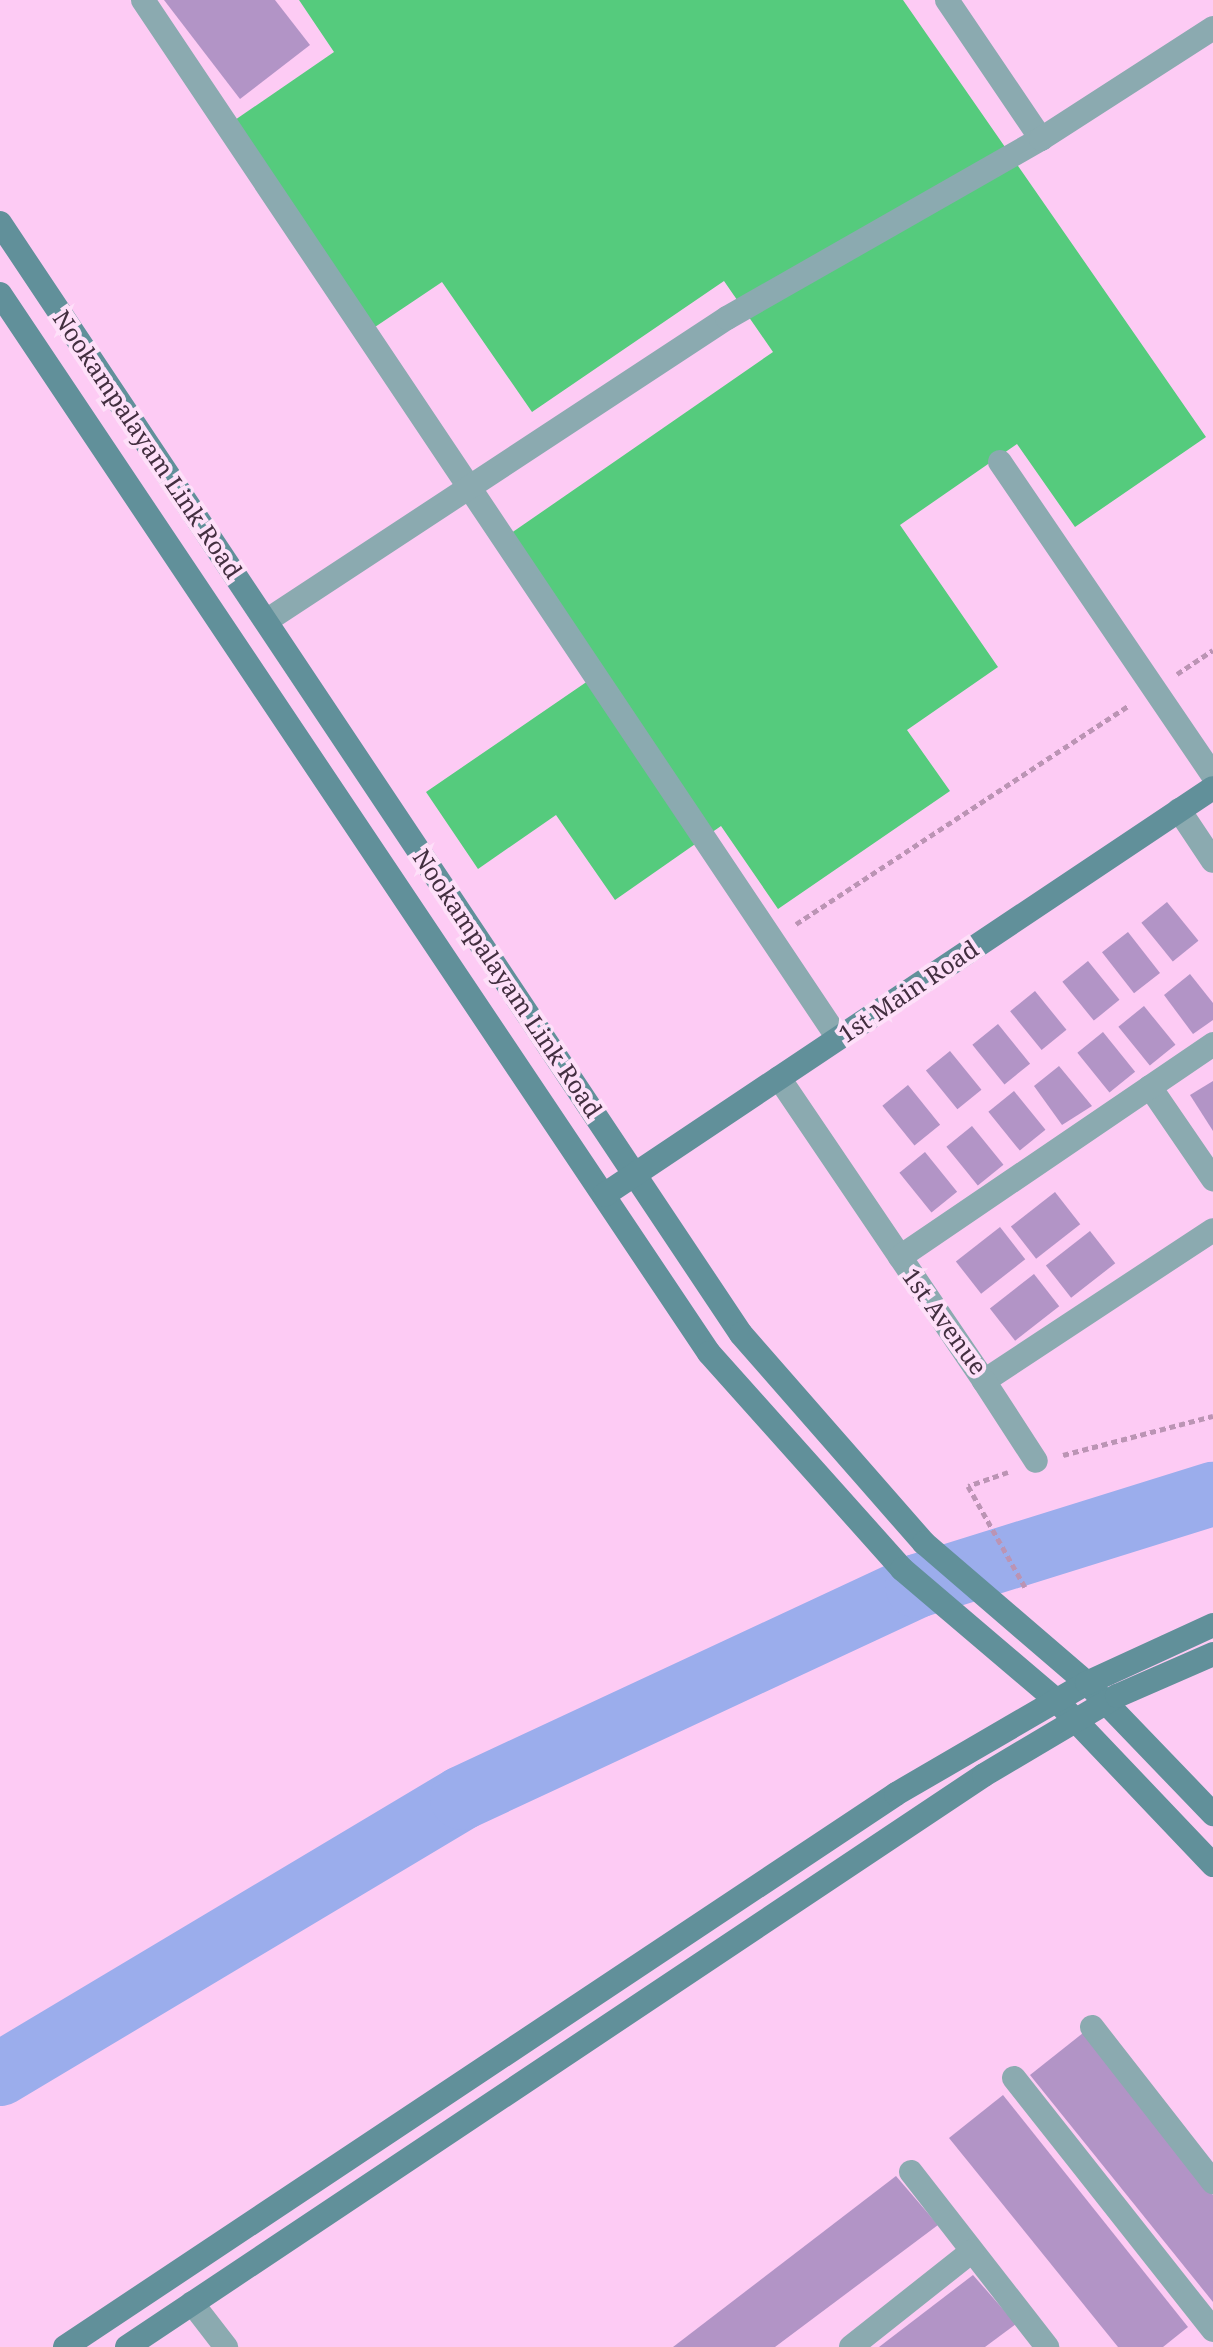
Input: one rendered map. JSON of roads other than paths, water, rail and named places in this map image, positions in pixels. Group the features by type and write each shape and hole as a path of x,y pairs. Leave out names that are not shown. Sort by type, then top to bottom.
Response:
{"street":[{"path":"143,0 838,1038"},
{"path":"947,0 1041,139"},
{"path":"266,621 473,491 727,318 1041,139 1213,28"},
{"name":"Nookampalayam Link Road","path":"0,223 741,1334 873,1489 1001,1614 1087,1683 1213,1814"},
{"name":"Nookampalayam Link Road","path":"0,294 709,1353 843,1506 969,1631 1056,1700 1213,1865"},
{"path":"1000,462 1213,776"},
{"name":"1st Main Road","path":"604,1195 1213,788"},
{"path":"1179,810 1213,861"},
{"path":"900,1257 1213,1044"},
{"name":"1st Avenue","path":"779,1078 984,1381 1213,1230"},
{"path":"1150,1087 1213,1179"},
{"path":"984,1381 1036,1461"},
{"path":"65,2347 763,1879 1056,1700 1213,1625"},
{"path":"127,2347 1073,1720 1213,1654"},
{"path":"1092,2027 1213,2182"},
{"path":"1014,2078 1213,2330"},
{"path":"911,2172 1047,2347"},
{"path":"851,2347 972,2251"},
{"path":"192,2303 226,2347"}],"waterway":[{"path":"0,2074 462,1798 917,1586 1213,1494"}]}
